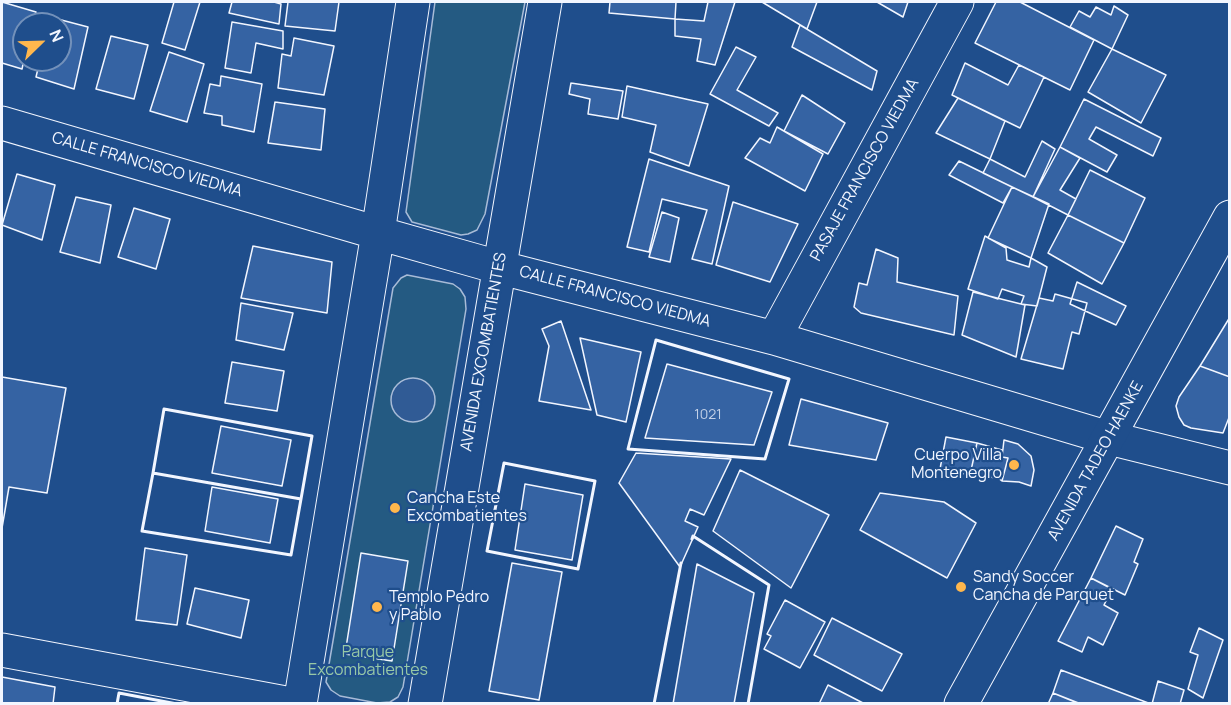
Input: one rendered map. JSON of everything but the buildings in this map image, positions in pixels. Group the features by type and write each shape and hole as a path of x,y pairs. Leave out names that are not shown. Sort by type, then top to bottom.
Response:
{"street":[{"path":"300,704 378,233 413,2"},
{"name":"AVENIDA EXCOMBATIENTES","path":"424,704 545,2"},
{"name":"PASAJE FRANCISCO VIEDMA","path":"774,338 957,2"},
{"name":"CALLE FRANCISCO VIEDMA","path":"2,123 498,267 774,338 1109,438 1230,468"},
{"name":"AVENIDA TADEO HAENKE","path":"961,704 1230,217"},
{"path":"2,650 291,704"}],"green space":[{"path":"435,2 525,2 485,214 477,230 461,235 412,222 406,212"},
{"name":"Parque Excombatientes","path":"407,275 453,284 465,297 466,309 403,687 398,697 390,702 377,703 340,696 331,690 326,682 393,288 401,278"}],"shaded area":[{"path":"413,378 428,385 435,400 428,415 413,422 398,415 391,400 398,385"}],"wall":[{"path":"656,340 789,379 765,459 628,449 656,340"},
{"path":"164,409 312,436 301,499 153,473 164,409"},
{"path":"504,463 595,481 578,569 487,551 504,463"},
{"path":"153,473 301,499 291,555 142,531 153,473"},
{"path":"692,539 693,536 769,585 748,704"},
{"path":"654,704 681,563"},
{"path":"117,704 119,693 177,704"}],"place":[{"name":"Cuerpo Villa Montenegro","path":"1014,465"},
{"name":"Cancha Este Excombatientes","path":"395,508"},
{"name":"Sandy Soccer Cancha de Parquet","path":"961,587"},
{"name":"Templo Pedro y Pablo","path":"377,607"}]}
